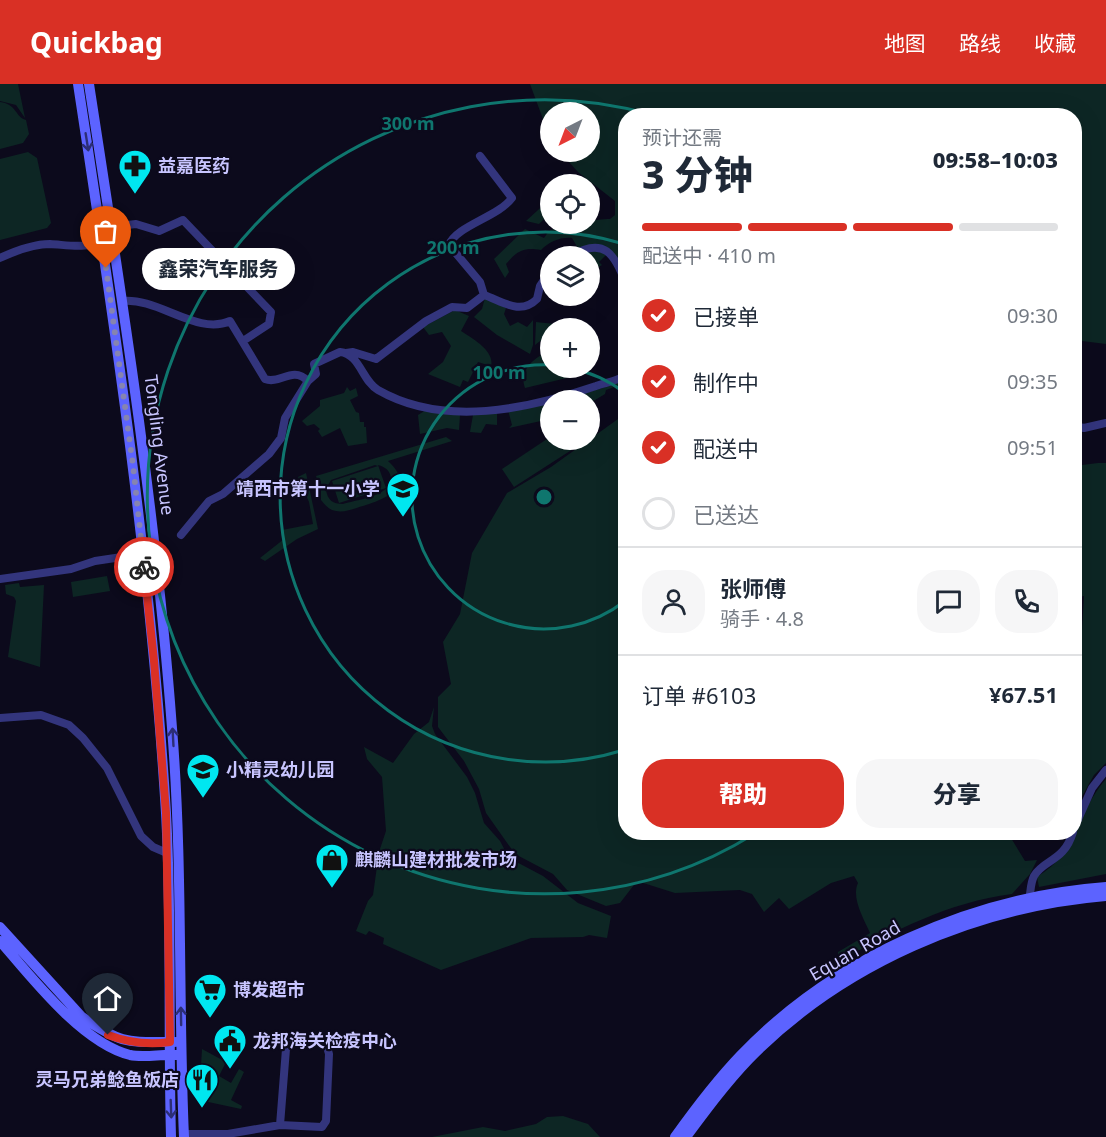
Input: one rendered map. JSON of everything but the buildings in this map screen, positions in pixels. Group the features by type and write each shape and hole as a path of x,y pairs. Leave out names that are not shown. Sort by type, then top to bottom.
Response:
{"main road":[{"name":"Tongling Avenue","path":"78,84 133,465 154,661 167,853 176,1042 182,1055 184,1136"},
{"name":"Tongling Avenue","path":"89,84 146,463 172,729 176,1042 169,1054 171,1137"},
{"name":"Equan Road","path":"675,1137 741,1055 797,1006 837,977 888,949 958,918 1029,900 1106,887"},
{"name":"Equan Road","path":"686,1137 749,1058 811,1006 881,962 974,922 1056,903 1106,896"},
{"path":"0,927 82,1017 98,1028 128,1042 147,1044 176,1042"},
{"path":"0,941 77,1024 104,1046 133,1056 182,1055"}],"street":[{"path":"480,156 512,198 484,220 463,230 449,245 480,282 484,295 510,306 528,305 537,299 540,286"},
{"path":"111,227 129,224 159,231 183,220 271,312 269,324 243,341"},
{"path":"0,258 17,251 48,244 87,247 101,241"},
{"path":"600,249 607,251 618,264"},
{"path":"181,535 209,501 223,494 270,454 281,438 282,423 308,381 316,374 316,362 340,352 353,352 376,358 426,321 452,307 467,308 484,295"},
{"path":"122,301 140,300 170,313 211,326 223,325 230,321 267,380 294,373 300,374 308,381"},
{"path":"346,353 379,391 421,407 460,412 482,412 562,398 618,380"},
{"path":"1082,428 1106,423"},
{"path":"0,579 71,569 95,561 142,554"},
{"path":"0,718 41,715 62,721 76,731 107,768 141,836 153,847 167,853"},
{"path":"1082,810 1092,788 1106,770"},
{"path":"1029,900 1030,886 1036,873 1057,859 1068,840"},
{"path":"184,1136 228,1134 280,1125 319,1128 324,1125 329,1054 325,1045 294,1041 287,1046 280,1125"}],"green space":[{"path":"0,84 18,84 25,118 16,105 0,101"},
{"path":"530,84 1106,84 1106,344 1082,341 1082,108 618,108 618,261 610,251 600,251 600,246 577,246 572,238 563,238 546,246 540,246 540,250 526,249 514,255 506,264 509,272 505,278 494,259 525,229 544,238 547,234 600,234 600,220 610,219 615,215 615,201 600,189 600,174 578,172 569,162 600,162 600,102 540,102 540,111"},
{"path":"0,102 10,105 26,120 29,134 23,143 0,149"},
{"path":"28,152 37,158 51,223 47,228 0,240 0,159"},
{"path":"540,208 539,224 526,221"},
{"path":"600,252 607,254 600,261"},
{"path":"485,298 506,308 504,314 510,326 518,322 527,327 533,320 533,345 530,354 497,335 474,317 482,309"},
{"path":"455,310 469,316 461,331 482,346 490,355 491,360 491,366 478,362 468,382 463,380 460,387 428,374 443,362 451,346 442,332 429,335 423,327"},
{"path":"536,322 540,322 540,341 535,345"},
{"path":"539,356 540,378 567,378 525,388 523,381 526,369"},
{"path":"618,382 618,386 606,390 605,394 600,397 600,390 595,390"},
{"path":"347,387 350,391 356,388 358,396 350,400 356,412 359,413 360,422 364,422 364,427 366,427 367,443 348,446 340,428 322,437 318,431 320,429 314,424 307,426 302,421 320,406 320,400 344,393"},
{"path":"540,405 540,421 509,428 512,425 508,410"},
{"path":"426,410 460,415 459,430 447,428 420,434 418,415"},
{"path":"497,410 497,425 486,424 481,433 470,432 473,415"},
{"path":"618,419 618,840 1012,840 1025,861 1037,860 1030,874 1012,894 966,904 922,919 838,962 838,952 870,933 857,902 858,883 854,876 831,883 789,909 779,898 764,912 752,894 740,890 675,893 637,881 620,903 606,906 567,890 553,874 515,854 486,813 479,789 464,761 438,727 438,697 451,684 443,642 460,614 472,553 507,493 575,450 600,450 600,432"},
{"path":"446,437 452,441 388,461 396,470 399,478 395,490 381,500 350,510 331,510 321,500 321,481 318,482 316,476","holes":["375,465 378,466 332,481 339,503 386,488 378,465 385,468 390,475 390,484 386,489 364,499 343,504 333,502 329,499 326,489 331,480"]},
{"path":"540,444 540,450 571,450 514,487 502,469"},
{"path":"1106,463 1106,763 1094,775 1082,796 1084,596 1082,596 1082,465"},
{"path":"306,473 318,529 297,539 265,561 260,558 284,539 282,530 313,524 309,502 298,477"},
{"path":"107,576 110,591 73,597 71,582"},
{"path":"19,583 20,587 44,585 40,667 8,657 16,601 14,597 6,594 5,585"},
{"path":"434,707 432,726 435,734 467,777 475,793 484,823 500,841 509,858 543,876 578,903 611,916 607,938 589,935 531,938 441,970 383,944 384,938 369,931 366,935 356,931 368,901 373,895 379,852 386,831 382,777 367,759 364,747 393,763 414,734 429,722"},
{"path":"1106,779 1106,874 1039,887 1037,877 1062,855 1071,840 1082,840 1082,818"},
{"path":"202,1049 226,1062 219,1076 231,1083 239,1069 244,1072 231,1100 242,1106 241,1109 199,1100"},
{"path":"563,1116 588,1124 600,1137 432,1137 483,1127 505,1131 536,1124 547,1117"}],"way so far":[{"path":"106,268 133,465 144,567"}],"place":[{"name":"益嘉医药","path":"135,195"},
{"name":"鑫荣汽车服务","path":"106,268"},
{"name":"靖西市第十一小学","path":"403,518"},
{"name":"小精灵幼儿园","path":"203,799"},
{"name":"麒麟山建材批发市场","path":"332,889"},
{"name":"博发超市","path":"210,1019"},
{"name":"龙邦海关检疫中心","path":"230,1070"},
{"name":"灵马兄弟鲶鱼饭店","path":"202,1109"}],"route":[{"path":"108,1035 128,1042 147,1044 170,1042 166,813 144,567"}]}
